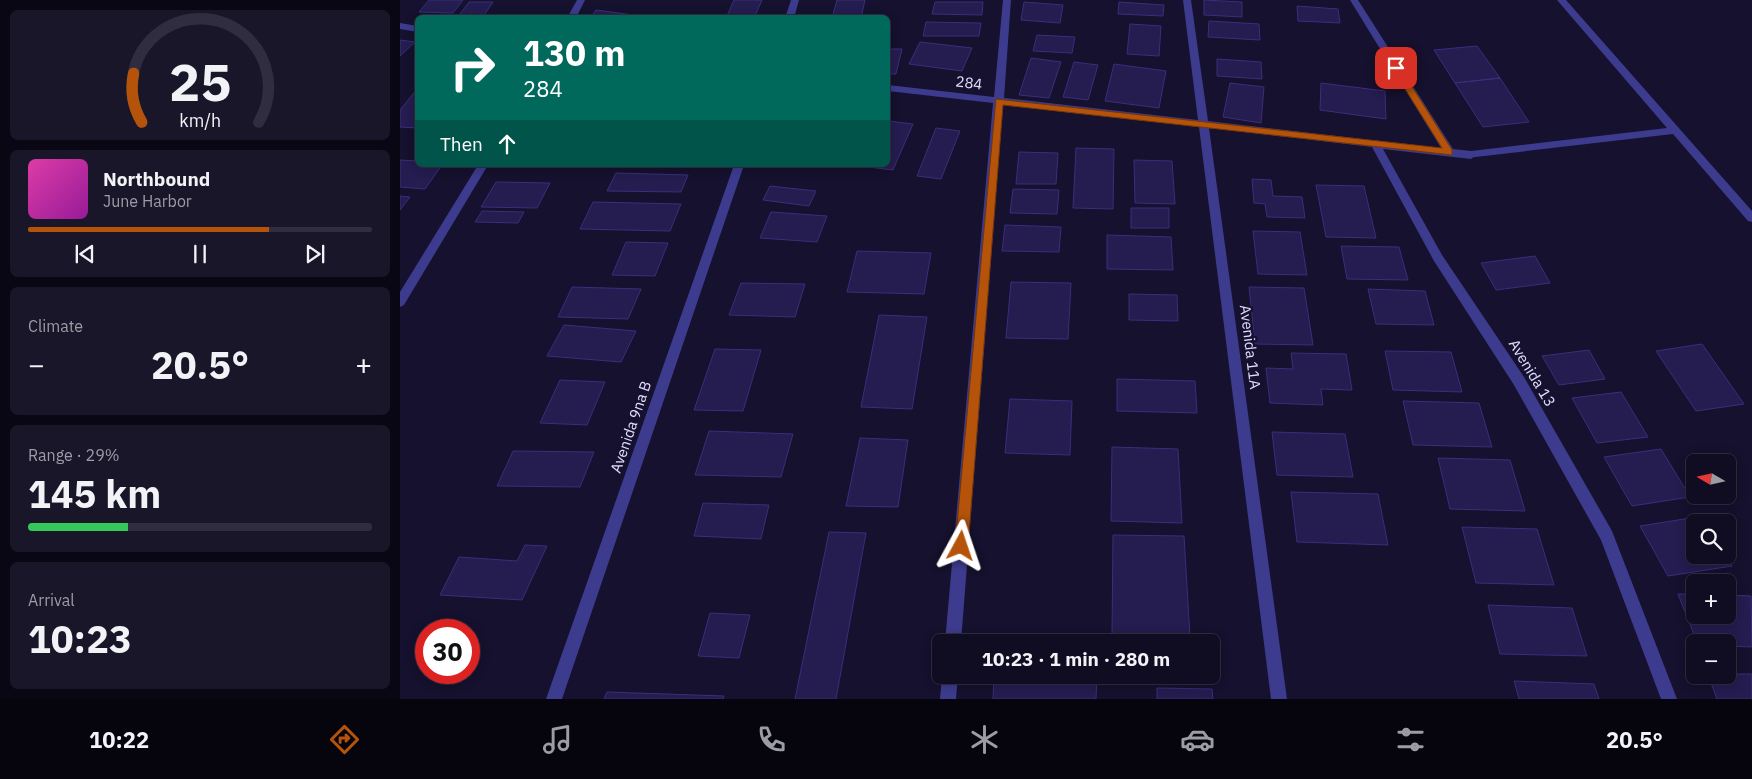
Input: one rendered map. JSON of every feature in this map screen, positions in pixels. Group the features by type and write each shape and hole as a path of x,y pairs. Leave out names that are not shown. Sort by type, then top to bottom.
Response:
{"street":[{"path":"573,15 581,0"},
{"path":"790,15 795,0"},
{"path":"954,634 1007,0"},
{"name":"Avenida 11A","path":"1187,0 1205,125 1279,699"},
{"path":"1354,0 1449,152"},
{"path":"1562,0 1752,218"},
{"path":"400,26 415,28"},
{"name":"284","path":"890,88 1375,143"},
{"path":"1375,143 1471,155 1676,130"},
{"name":"Avenida 13","path":"1375,143 1399,190 1438,258 1519,381 1607,536 1669,699"},
{"path":"400,302 482,167"},
{"name":"Avenida 9na B","path":"554,699 738,167"},
{"path":"948,699 949,684"}],"building":[{"path":"429,0 463,0 453,13 419,12"},
{"path":"734,0 762,0 755,15 727,15"},
{"path":"837,0 865,0 862,15 833,15"},
{"path":"1204,0 1242,2 1242,17 1204,15"},
{"path":"469,2 493,2 484,15 459,15"},
{"path":"935,2 983,2 982,15 932,14"},
{"path":"1024,2 1063,5 1060,23 1021,20"},
{"path":"1119,2 1164,5 1163,16 1118,14"},
{"path":"1297,6 1338,9 1340,23 1298,21"},
{"path":"596,10 634,15 592,15"},
{"path":"1209,21 1259,24 1260,40 1208,37"},
{"path":"926,22 981,23 979,36 923,36"},
{"path":"1130,24 1161,26 1159,56 1127,54"},
{"path":"1037,35 1075,37 1072,53 1033,51"},
{"path":"400,40 415,42 400,56"},
{"path":"920,42 972,48 962,71 909,64"},
{"path":"1477,46 1500,78 1455,83 1434,50"},
{"path":"890,49 902,49 896,74 890,74"},
{"path":"1031,58 1061,62 1049,98 1019,95"},
{"path":"1217,59 1261,62 1262,79 1217,76"},
{"path":"1074,62 1098,65 1088,100 1063,97"},
{"path":"1114,64 1166,71 1159,108 1105,101"},
{"path":"1500,78 1529,122 1483,127 1455,83"},
{"path":"1230,83 1264,87 1261,123 1223,117"},
{"path":"1321,83 1385,91 1386,119 1320,110"},
{"path":"415,92 415,128 400,127 400,110"},
{"path":"890,121 913,124 893,170 868,167 890,167"},
{"path":"936,128 960,131 941,179 917,176"},
{"path":"1076,148 1114,149 1113,209 1073,208"},
{"path":"1019,152 1058,153 1056,184 1016,184"},
{"path":"400,160 415,161 415,167 441,167 425,189 400,187"},
{"path":"1134,160 1172,161 1175,204 1135,203"},
{"path":"616,173 688,175 681,192 607,191"},
{"path":"1252,179 1271,180 1273,196 1302,197 1305,218 1267,217 1265,204 1254,203"},
{"path":"496,182 550,183 537,208 481,207"},
{"path":"1316,185 1364,186 1376,238 1326,237"},
{"path":"770,186 816,191 809,206 763,200"},
{"path":"1013,189 1059,190 1057,214 1010,213"},
{"path":"400,196 410,197 400,210"},
{"path":"593,202 681,204 670,231 580,229"},
{"path":"1131,208 1169,208 1169,228 1131,228"},
{"path":"482,211 524,212 518,223 475,222"},
{"path":"771,212 827,216 817,242 760,238"},
{"path":"1005,225 1061,227 1059,252 1002,251"},
{"path":"1253,231 1300,232 1307,275 1258,274"},
{"path":"1107,235 1171,237 1173,270 1107,269"},
{"path":"626,242 668,243 655,276 612,275"},
{"path":"1341,246 1399,247 1408,280 1347,279"},
{"path":"857,251 931,253 924,294 847,292"},
{"path":"1535,256 1550,283 1496,290 1481,263"},
{"path":"1011,282 1071,283 1068,339 1006,338"},
{"path":"741,283 805,284 795,317 729,315"},
{"path":"572,287 641,289 628,319 558,317"},
{"path":"1249,287 1304,288 1313,345 1255,344"},
{"path":"1368,289 1425,291 1434,325 1376,324"},
{"path":"1129,294 1177,295 1178,321 1129,320"},
{"path":"879,315 927,317 912,409 861,407"},
{"path":"564,325 636,331 621,362 547,356"},
{"path":"1702,344 1744,404 1696,411 1656,351"},
{"path":"715,349 761,350 743,411 694,410"},
{"path":"1589,350 1605,379 1559,385 1542,356"},
{"path":"1385,351 1451,352 1462,392 1393,390"},
{"path":"1291,353 1346,354 1352,390 1321,389 1323,405 1270,403 1266,368 1293,369"},
{"path":"1117,379 1195,381 1197,413 1117,411"},
{"path":"560,380 605,382 587,425 540,423"},
{"path":"1621,392 1648,437 1597,443 1572,398"},
{"path":"1010,399 1072,401 1070,455 1005,453"},
{"path":"1403,401 1479,403 1492,447 1413,445"},
{"path":"709,431 793,434 781,477 695,475"},
{"path":"1272,432 1345,434 1353,477 1277,475"},
{"path":"860,438 908,440 898,507 846,506"},
{"path":"1112,447 1178,449 1182,523 1111,521"},
{"path":"1661,449 1686,490 1686,498 1632,506 1604,457"},
{"path":"513,451 594,452 580,487 497,486"},
{"path":"1438,458 1510,460 1525,511 1450,509"},
{"path":"1291,492 1378,494 1388,545 1297,542"},
{"path":"703,503 769,505 761,539 694,536"},
{"path":"1686,519 1686,564 1731,564 1732,566 1668,576 1640,526"},
{"path":"1462,527 1537,529 1554,585 1476,583"},
{"path":"829,532 866,533 836,699 795,699"},
{"path":"1113,535 1184,536 1190,634 1112,634"},
{"path":"525,545 547,546 522,600 440,595 459,557 517,561"},
{"path":"1678,594 1686,594 1686,614"},
{"path":"1736,595 1751,596 1752,647 1736,646 1736,634 1694,634 1690,624 1736,624"},
{"path":"1488,605 1572,608 1587,656 1500,654"},
{"path":"710,613 750,615 739,658 698,656"},
{"path":"1736,674 1752,674 1752,699 1717,699 1711,684 1736,684"},
{"path":"1514,681 1594,684 1599,699 1519,699"},
{"path":"994,684 1097,684 1096,699 993,699"},
{"path":"1157,688 1212,689 1213,699 1157,699"},
{"path":"607,692 724,696 723,699 604,699"}],"route":[{"path":"961,546 999,101 1449,152 1396,68"}]}
